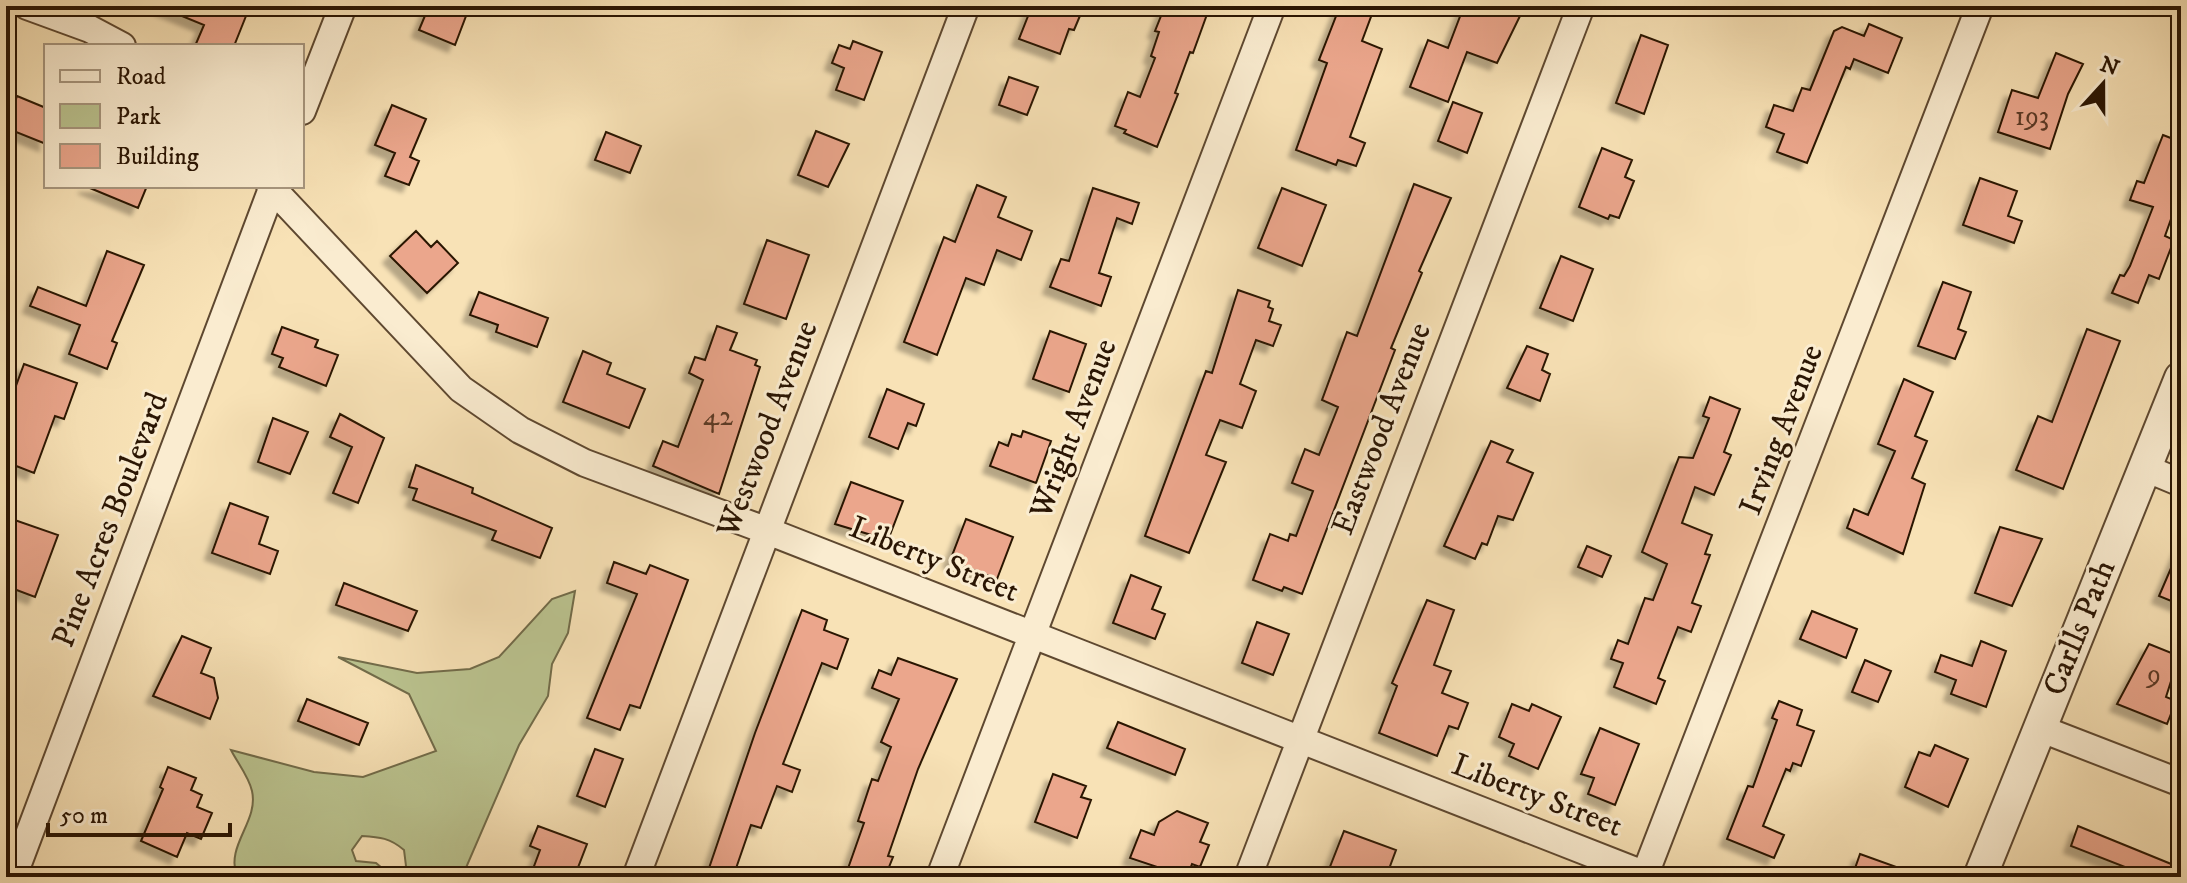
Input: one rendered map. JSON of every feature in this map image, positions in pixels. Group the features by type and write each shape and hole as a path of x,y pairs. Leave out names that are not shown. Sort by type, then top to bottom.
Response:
{"street":[{"path":"27,6 90,29 118,44"},
{"path":"304,106 343,6"},
{"name":"Westwood Avenue","path":"636,877 966,6"},
{"name":"Wright Avenue","path":"940,877 1272,6"},
{"name":"Eastwood Avenue","path":"1248,877 1581,6"},
{"name":"Irving Avenue","path":"1646,876 1980,6"},
{"name":"Pine Acres Boulevard","path":"13,877 272,188"},
{"name":"Liberty Street","path":"273,188 461,389 520,430 585,463 765,530 1646,876"},
{"name":"Carlls Path","path":"1980,877 2181,378"},
{"path":"2145,468 2181,483"},
{"path":"2039,728 2181,783"}],"green space":[{"path":"575,591 568,633 552,664 548,696 519,745 462,877 237,877 235,854 253,802 248,780 231,750 314,772 363,777 436,751 409,694 338,657 417,673 470,669 499,657 552,599","holes":["362,836 380,838 399,846 404,850 406,866 401,872 388,873 376,863 356,861 352,850"]}],"building":[{"path":"250,6 235,44 196,44 204,25 160,7"},
{"path":"429,6 441,6 466,16 455,45 419,30"},
{"path":"1032,6 1069,6 1082,11 1074,30 1069,29 1060,54 1019,39"},
{"path":"1165,6 1210,6 1193,53 1190,52 1175,93 1178,94 1157,147 1115,126 1128,92 1140,97 1155,58 1151,56 1159,32 1155,31"},
{"path":"1340,6 1375,6 1362,41 1382,49 1350,137 1365,143 1356,166 1338,160 1336,165 1296,150 1327,63 1319,60"},
{"path":"1464,6 1494,6 1520,16 1497,63 1467,52 1448,102 1410,87 1428,40 1448,48"},
{"path":"1869,24 1902,38 1888,73 1854,59 1850,69 1846,67 1807,163 1777,152 1784,134 1766,127 1774,105 1793,111 1802,88 1810,90 1834,31 1842,27 1864,36"},
{"path":"1641,35 1668,45 1644,114 1616,103"},
{"path":"853,41 882,52 864,100 836,90 844,68 832,63 839,45 850,49"},
{"path":"2056,53 2083,64 2068,94 2050,149 1998,132 2012,90 2038,98"},
{"path":"1009,77 1038,87 1027,115 999,105"},
{"path":"17,96 44,107 44,143 6,128"},
{"path":"1453,102 1482,113 1467,153 1438,141"},
{"path":"392,105 426,119 410,157 419,161 409,185 385,176 395,153 375,145"},
{"path":"816,131 849,144 828,187 798,175"},
{"path":"606,132 641,146 630,173 595,160"},
{"path":"2163,135 2181,142 2181,191 2165,236 2174,240 2159,279 2149,275 2138,303 2112,293 2120,275 2124,276 2130,266 2153,207 2130,200 2137,181 2144,183"},
{"path":"1602,148 1632,160 1625,177 1634,181 1619,218 1610,215 1608,219 1579,207"},
{"path":"1980,178 2017,191 2008,216 2022,221 2014,243 1963,225"},
{"path":"1414,184 1451,198 1419,271 1422,273 1391,348 1395,350 1302,594 1284,587 1282,591 1253,580 1270,534 1288,541 1290,534 1296,536 1313,491 1292,483 1305,449 1319,455 1338,407 1322,400 1347,332 1357,336"},
{"path":"977,185 1006,197 998,217 1032,231 1021,260 997,250 984,285 966,278 937,355 904,342 944,237 955,242"},
{"path":"90,188 146,188 138,208"},
{"path":"1093,188 1139,203 1132,224 1117,218 1099,273 1111,277 1101,306 1050,287 1061,259 1069,261"},
{"path":"1282,188 1326,205 1302,266 1258,248"},
{"path":"416,231 431,247 437,241 458,263 427,293 390,256"},
{"path":"767,240 809,255 786,319 744,304"},
{"path":"107,251 144,265 112,341 117,343 107,369 69,354 80,325 30,306 38,287 86,306"},
{"path":"1561,256 1593,269 1573,321 1540,308"},
{"path":"1943,282 1971,292 1958,329 1966,332 1955,359 1918,346"},
{"path":"1238,290 1270,301 1268,307 1273,309 1269,321 1281,325 1273,346 1256,340 1240,384 1256,391 1242,428 1220,420 1206,455 1226,462 1189,553 1145,536 1206,371 1212,373"},
{"path":"479,292 548,318 537,347 496,332 498,325 470,315"},
{"path":"717,326 737,333 730,350 757,360 755,365 760,367 719,494 653,466 663,441 678,447 703,380 689,373 695,357 705,360"},
{"path":"282,327 318,340 315,347 338,355 326,386 279,367 283,358 272,354"},
{"path":"2087,329 2120,341 2063,489 2016,470 2038,416 2052,422"},
{"path":"1050,331 1086,344 1069,392 1033,379"},
{"path":"1527,346 1548,354 1542,370 1550,374 1540,401 1507,388"},
{"path":"583,351 611,363 607,374 645,389 629,428 563,402"},
{"path":"24,364 77,383 64,419 55,416 34,473 6,462 6,413"},
{"path":"1904,379 1933,392 1915,436 1927,441 1912,478 1925,484 1903,554 1847,528 1854,509 1868,515 1895,451 1878,444"},
{"path":"887,389 924,404 916,426 908,423 898,449 869,437"},
{"path":"1710,397 1740,409 1724,452 1731,455 1714,495 1695,487 1682,523 1712,535 1705,554 1710,555 1692,603 1701,606 1691,632 1678,627 1658,678 1665,681 1656,704 1614,687 1623,663 1611,659 1618,640 1628,644 1645,598 1653,600 1667,564 1642,552 1679,457 1693,458 1709,418 1703,416"},
{"path":"340,414 384,438 358,503 333,493 352,447 330,437"},
{"path":"273,418 308,432 290,474 258,462"},
{"path":"1023,431 1051,441 1036,483 990,466 999,442 1008,446 1012,434 1021,437"},
{"path":"1491,441 1513,450 1507,462 1533,473 1513,520 1498,516 1487,545 1482,543 1475,559 1444,546"},
{"path":"416,465 473,488 472,493 552,528 540,558 492,540 496,531 413,500 417,489 409,487"},
{"path":"851,482 903,501 888,540 835,524"},
{"path":"230,503 268,517 259,544 278,551 270,574 212,553"},
{"path":"6,517 58,535 35,597 6,586 6,564 14,543 6,540"},
{"path":"966,519 1013,537 997,579 950,561"},
{"path":"2000,527 2042,539 2012,606 1975,593"},
{"path":"2181,545 2181,605 2159,596"},
{"path":"1587,546 1611,556 1602,577 1578,567"},
{"path":"614,562 646,574 650,565 688,580 640,708 630,705 620,730 587,718 637,594 607,583"},
{"path":"1131,575 1161,587 1152,609 1165,614 1155,639 1113,623"},
{"path":"344,583 417,611 408,631 336,605"},
{"path":"1427,600 1454,610 1434,665 1451,671 1442,693 1468,703 1458,729 1449,726 1437,756 1379,733 1397,686 1392,683"},
{"path":"802,610 827,620 824,630 848,639 837,669 822,663 783,764 800,770 792,792 777,786 761,828 751,825 733,877 706,877 755,733"},
{"path":"1812,611 1857,629 1846,658 1800,639"},
{"path":"1257,622 1289,634 1273,675 1242,663"},
{"path":"182,636 211,648 201,673 214,678 218,698 210,719 153,696"},
{"path":"1981,641 2006,651 1986,707 1951,694 1956,680 1935,672 1941,655 1972,666"},
{"path":"2149,644 2179,656 2166,697 2176,701 2167,724 2117,704"},
{"path":"898,658 957,679 918,769 888,856 893,857 885,877 845,877 864,823 858,821 872,779 878,781 891,747 881,742 899,699 872,688 879,670 891,675"},
{"path":"1865,660 1891,671 1878,702 1852,692"},
{"path":"307,699 368,723 359,745 298,721"},
{"path":"1779,701 1802,710 1797,725 1814,731 1801,766 1793,763 1790,771 1786,769 1763,826 1784,835 1774,858 1727,839 1748,786 1753,787 1777,720 1772,718"},
{"path":"1512,704 1529,711 1532,704 1561,717 1538,769 1509,756 1514,744 1499,737"},
{"path":"1118,722 1185,749 1175,775 1107,748"},
{"path":"1600,728 1639,744 1615,805 1588,794 1594,778 1581,774"},
{"path":"1935,745 1968,759 1948,807 1905,787 1919,752 1930,756"},
{"path":"595,749 623,759 605,807 577,796"},
{"path":"168,767 196,778 191,790 202,795 197,807 212,813 201,839 187,833 177,857 141,841 163,789 160,787"},
{"path":"1053,774 1086,786 1081,797 1091,800 1077,838 1035,822"},
{"path":"1177,811 1208,823 1200,842 1209,845 1200,867 1192,864 1187,877 1130,858 1141,830 1154,835 1159,822"},
{"path":"538,826 587,844 577,870 572,869 569,877 530,877 540,850 530,846"},
{"path":"2078,826 2181,868 2181,877 2136,877 2138,872 2071,846"},
{"path":"1344,831 1396,850 1386,877 1326,877"},
{"path":"1860,854 1916,874 1915,877 1852,877"}]}
